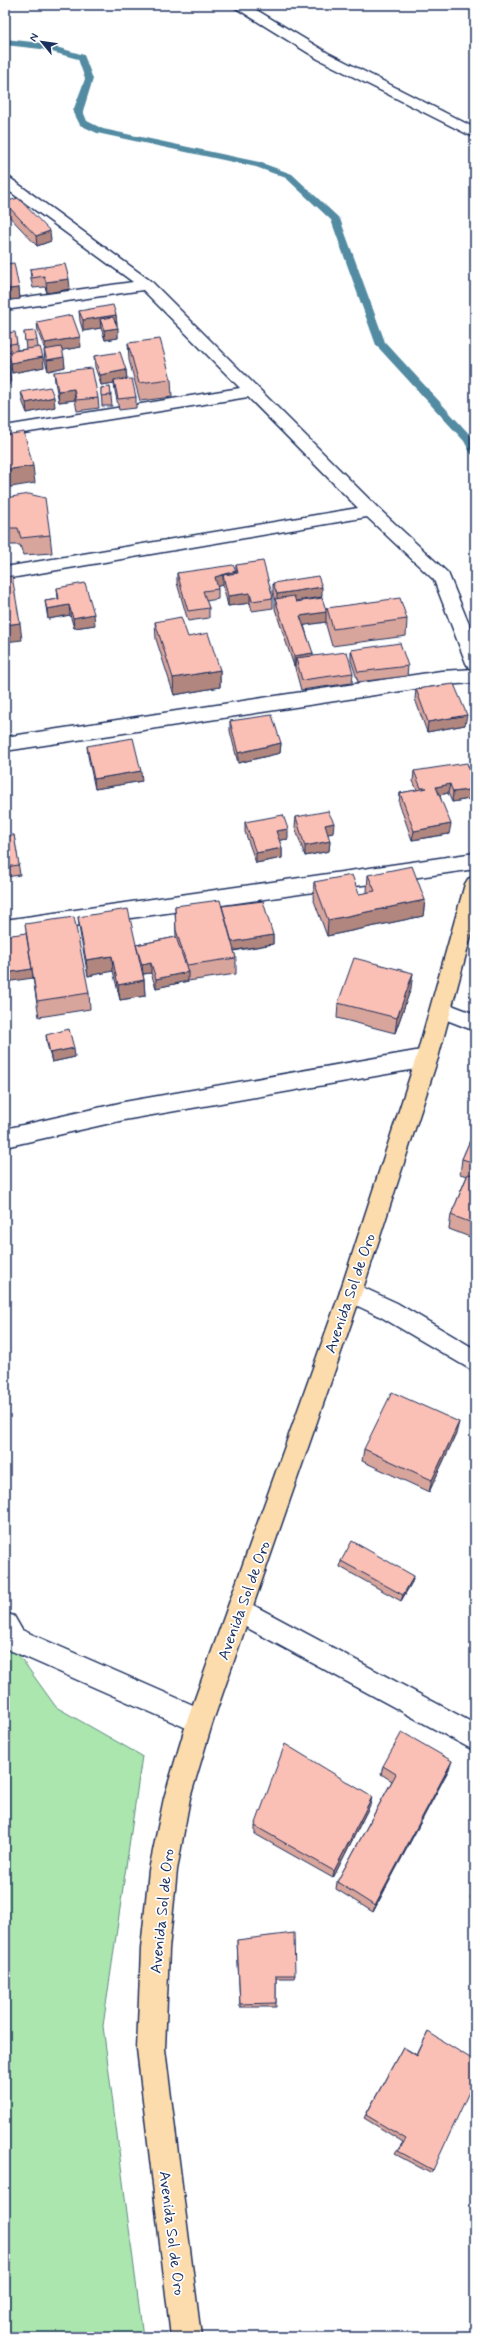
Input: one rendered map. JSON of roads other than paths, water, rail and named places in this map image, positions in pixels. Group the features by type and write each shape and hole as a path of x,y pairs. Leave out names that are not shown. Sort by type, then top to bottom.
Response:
{"main road":[{"name":"Avenida Sol de Oro","path":"186,2337 150,2049 155,1949 163,1870 177,1798 200,1721 351,1292 427,1058 475,884"}],"street":[{"path":"238,5 323,56 475,134"},
{"path":"5,181 146,285 371,511 442,577 475,662"},
{"path":"5,200 25,196"},
{"path":"5,305 146,285"},
{"path":"5,431 253,391"},
{"path":"5,573 371,511"},
{"path":"5,744 441,678 475,676"},
{"path":"5,928 475,861"},
{"path":"441,1009 475,1022"},
{"path":"5,1138 124,1111 427,1058"},
{"path":"351,1292 389,1310 475,1361"},
{"path":"240,1610 475,1738"},
{"path":"8,1634 200,1721"}],"waterway":[{"path":"5,42 42,46 81,57 86,66 89,79 87,90 78,111 83,123 100,131 259,165 289,176 335,219 380,343 468,439 475,452"}]}
